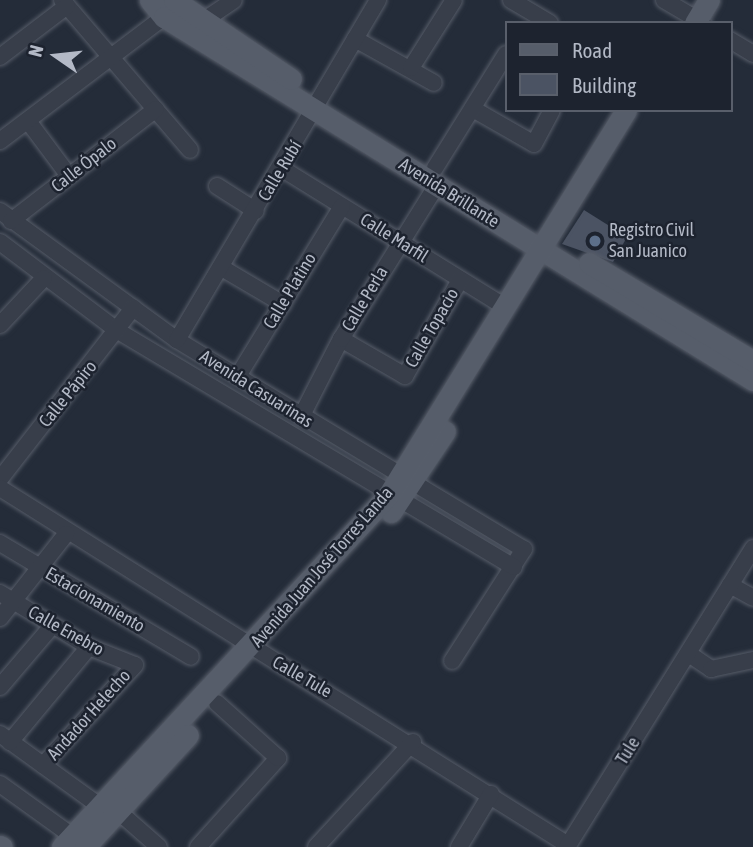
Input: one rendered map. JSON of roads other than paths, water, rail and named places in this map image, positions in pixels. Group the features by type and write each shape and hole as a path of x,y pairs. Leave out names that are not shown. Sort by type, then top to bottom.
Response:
{"main road":[{"name":"Avenida Brillante","path":"150,0 203,21 319,105"},
{"path":"692,17 709,0"},
{"name":"Avenida Brillante","path":"169,8 319,105 550,248 753,380"},
{"name":"Avenida Juan José Torres Landa","path":"407,479 507,308 550,248 625,112"},
{"name":"Avenida Juan José Torres Landa","path":"110,809 395,498 550,248 640,112"},
{"name":"Avenida Brillante","path":"550,248 753,360"},
{"name":"Avenida Juan José Torres Landa","path":"73,843 217,703 256,651"}],"street":[{"path":"203,21 234,0"},
{"name":"Calle Rubí","path":"177,340 319,105 378,0"},
{"path":"411,68 454,0"},
{"path":"511,0 529,18"},
{"path":"664,0 692,17"},
{"path":"0,57 64,3 190,150"},
{"path":"0,141 112,57 169,8"},
{"path":"355,39 435,83"},
{"path":"732,41 753,54"},
{"name":"Calle Perla","path":"301,417 341,339 401,241 472,109 504,57"},
{"name":"Calle Ópalo","path":"6,216 69,176 156,109"},
{"path":"472,109 534,145 551,112"},
{"path":"28,121 69,176"},
{"name":"Calle Marfil","path":"281,168 507,308"},
{"path":"216,186 256,211"},
{"name":"Calle Platino","path":"238,376 342,206"},
{"name":"Avenida Casuarinas","path":"0,242 44,278 118,331 514,567 524,549 177,340 6,216"},
{"path":"222,268 284,303"},
{"path":"0,325 44,278"},
{"name":"Calle Topacio","path":"341,339 405,376 460,280"},
{"name":"Calle Pápiro","path":"0,479 118,331 133,308"},
{"name":"Calle Tule","path":"0,488 66,534 256,651 413,742 568,846"},
{"path":"0,618 15,602 38,566 66,534"},
{"name":"Estacionamiento","path":"0,543 191,657"},
{"name":"Tule","path":"568,846 753,548"},
{"path":"452,661 514,567"},
{"path":"730,585 753,598"},
{"name":"Calle Enebro","path":"0,593 89,647 135,665"},
{"path":"0,687 52,626"},
{"path":"89,647 5,738 110,809 159,847"},
{"path":"689,654 711,669 753,660"},
{"name":"Andador Helecho","path":"43,765 135,665"},
{"path":"198,847 278,758 217,703"},
{"path":"316,847 413,742"},
{"path":"0,784 73,843"},
{"path":"459,847 491,794"}],"place":[{"name":"Registro Civil San Juanico","path":"595,241"}]}
